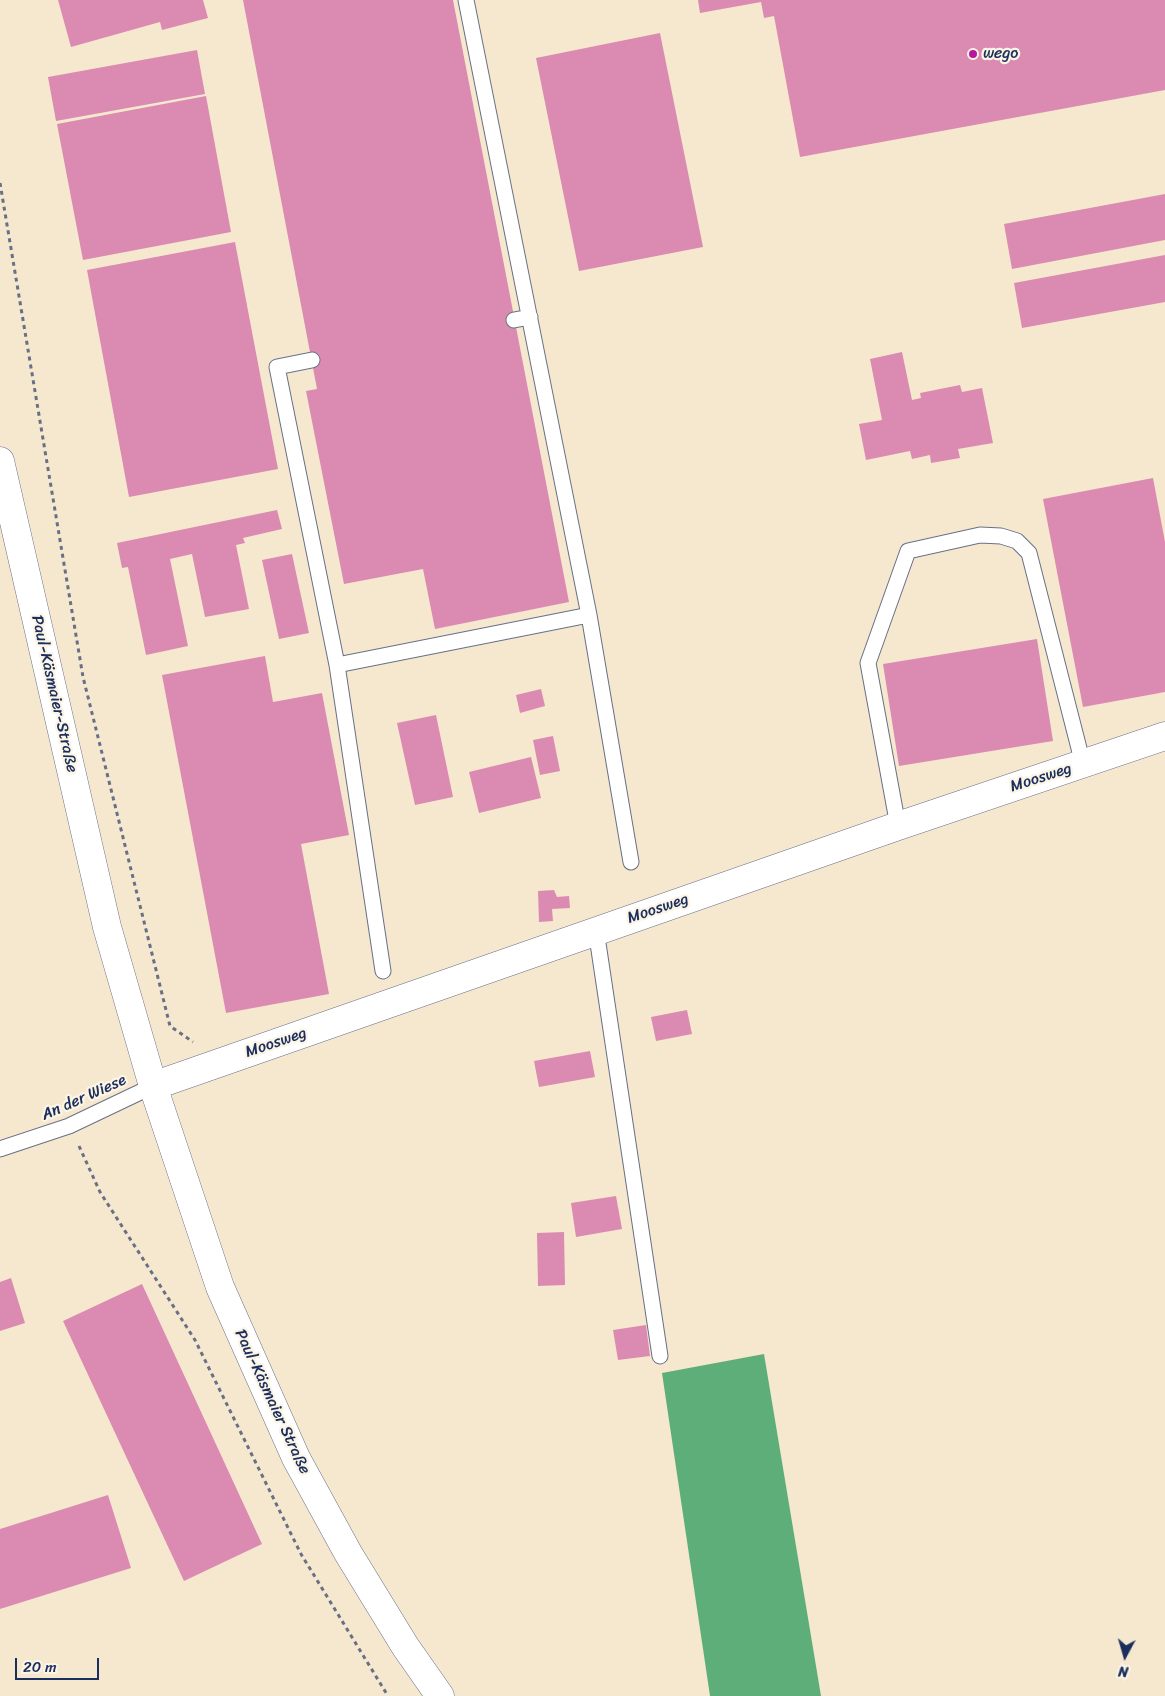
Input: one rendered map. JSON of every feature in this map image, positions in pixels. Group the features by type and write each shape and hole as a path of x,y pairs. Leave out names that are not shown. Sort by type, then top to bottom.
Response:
{"street":[{"name":"Paul-Käsmaier-Straße","path":"0,461 107,927 153,1086"},
{"name":"Moosweg","path":"153,1086 596,930 1165,736"},
{"name":"Paul-Käsmaier Straße","path":"153,1086 220,1287 296,1458 348,1553 405,1646 440,1696"}],"lane":[{"path":"466,0 589,615 631,862"},
{"path":"514,320 530,316"},
{"path":"312,360 277,366 337,665 383,971"},
{"path":"898,826 868,663 908,551 980,535 1001,536 1017,542 1029,553 1082,764"},
{"path":"337,665 589,615"},
{"path":"596,930 660,1356"},
{"name":"An der Wiese","path":"0,1149 70,1126 153,1086"}],"path":[{"path":"0,183 83,677 167,1016 170,1026 222,1063"},
{"path":"70,1126 100,1192 195,1340 301,1554 388,1696"}],"green space":[{"path":"764,1354 821,1696 710,1696 662,1373"}],"building":[{"path":"58,0 203,0 208,18 162,30 160,22 71,47"},
{"path":"243,0 453,0 569,602 435,629 423,569 344,584 306,391 317,389"},
{"name":"wego","path":"698,0 1165,0 1165,90 800,157 774,16 764,18 761,2 700,13"},
{"path":"660,33 703,247 579,271 536,58"},
{"path":"197,50 205,94 56,121 48,77"},
{"path":"206,96 231,232 83,260 57,124"},
{"path":"1165,194 1165,240 1012,269 1004,224"},
{"path":"235,242 278,469 129,497 87,270"},
{"path":"1165,255 1165,302 1022,328 1014,283"},
{"path":"902,352 912,400 921,398 920,393 960,385 962,392 982,388 993,443 958,449 960,458 931,463 930,455 912,459 910,451 866,460 859,424 882,420 870,359"},
{"path":"1153,478 1165,542 1165,692 1083,707 1043,499"},
{"path":"277,510 282,529 243,538 245,543 236,545 249,609 205,617 192,554 170,559 188,646 146,655 128,567 122,568 117,543"},
{"path":"292,554 309,633 279,639 262,560"},
{"path":"1037,639 1053,741 899,766 883,664"},
{"path":"265,656 273,702 322,693 349,835 301,844 329,994 226,1013 162,675"},
{"path":"541,689 545,706 520,713 516,695"},
{"path":"436,715 453,797 415,805 397,723"},
{"path":"553,736 560,771 540,775 533,740"},
{"path":"531,757 541,798 479,813 469,772"},
{"path":"554,890 557,897 569,896 570,908 552,909 553,921 539,922 538,891"},
{"path":"687,1010 692,1034 656,1041 651,1017"},
{"path":"590,1051 595,1077 539,1087 534,1061"},
{"path":"616,1196 622,1229 576,1237 571,1203"},
{"path":"564,1232 565,1285 538,1286 537,1233"},
{"path":"11,1278 25,1323 0,1331 0,1282"},
{"path":"142,1284 262,1544 184,1581 63,1321"},
{"path":"646,1325 650,1356 618,1360 613,1330"},
{"path":"108,1495 131,1568 0,1609 0,1529"}],"place":[{"name":"wego","path":"973,54"}]}
